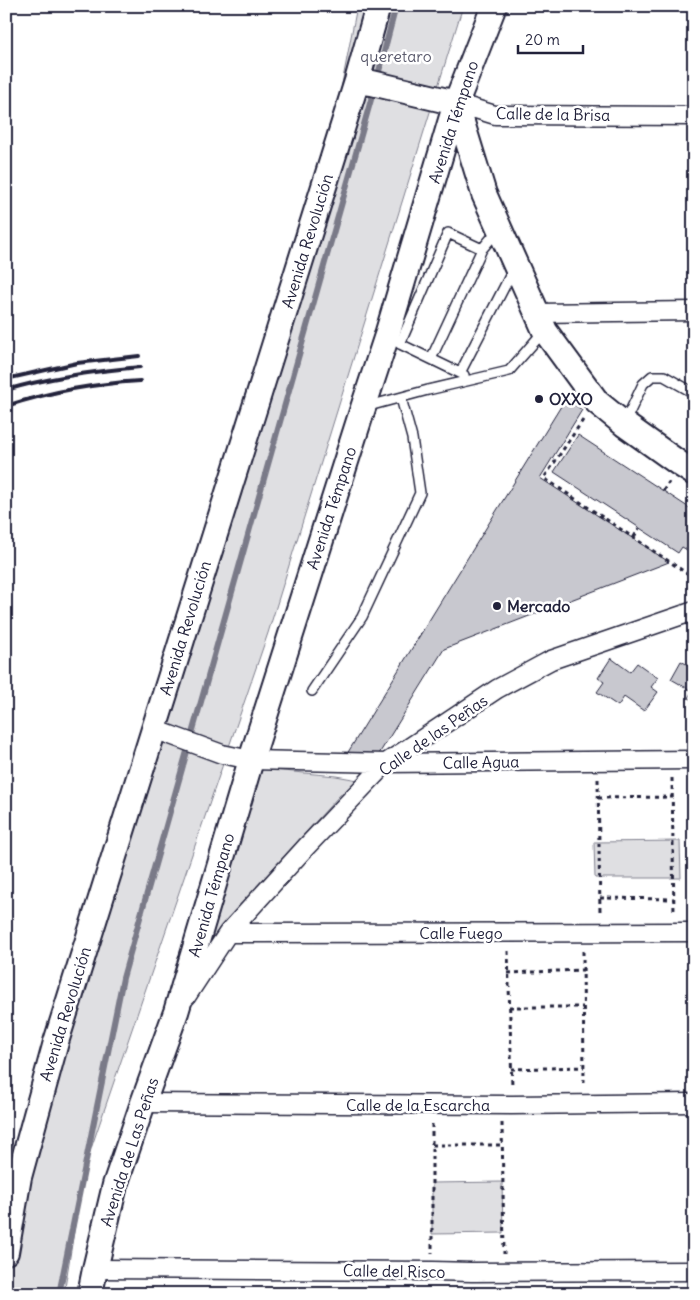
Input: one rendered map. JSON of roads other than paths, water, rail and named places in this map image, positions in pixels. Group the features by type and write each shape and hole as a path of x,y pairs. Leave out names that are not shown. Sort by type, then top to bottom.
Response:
{"main road":[{"name":"Avenida Revolución","path":"6,1252 19,1177 56,1042 154,729 364,82 378,6"},
{"name":"Avenida Témpano","path":"176,1012 251,760 363,408 394,339 456,103 494,6"},
{"name":"Calle de la Brisa","path":"364,82 456,103"},
{"path":"456,103 484,194 540,322 597,402 624,424 694,473"},
{"name":"Avenida de Las Peñas","path":"90,1294 115,1185 176,1012"}],"street":[{"name":"Calle de la Brisa","path":"456,103 495,115 694,116"},
{"path":"540,322 694,311"},
{"name":"Calle de las Peñas","path":"176,1012 228,933 386,763 497,689 551,660 694,611"},
{"name":"Calle Agua","path":"154,729 222,754 251,760 386,763 694,760"},
{"name":"Calle Fuego","path":"228,933 694,932"},
{"name":"Calle de la Escarcha","path":"143,1103 502,1105 694,1103"},
{"name":"Calle del Risco","path":"95,1269 504,1272 694,1271"}],"lane":[{"path":"431,359 482,249 499,229"},
{"path":"474,380 394,339 448,233 482,249"},
{"path":"460,373 515,266"},
{"path":"363,408 509,371 540,322"},
{"path":"624,424 643,384 652,376 664,376 694,393"},
{"path":"312,691 362,617 420,493 412,438 401,398"}],"waterway":[{"path":"377,79 396,6"},
{"path":"59,1294 123,978 374,89"}],"railway":[{"path":"6,379 77,363 139,356"},
{"path":"6,390 39,381 73,375 140,367"},
{"path":"6,406 73,389 140,381"}],"place":[{"name":"OXXO","path":"539,399"},
{"name":"Mercado","path":"497,606"}],"park label":[{"name":"queretaro","path":"396,56"}]}
